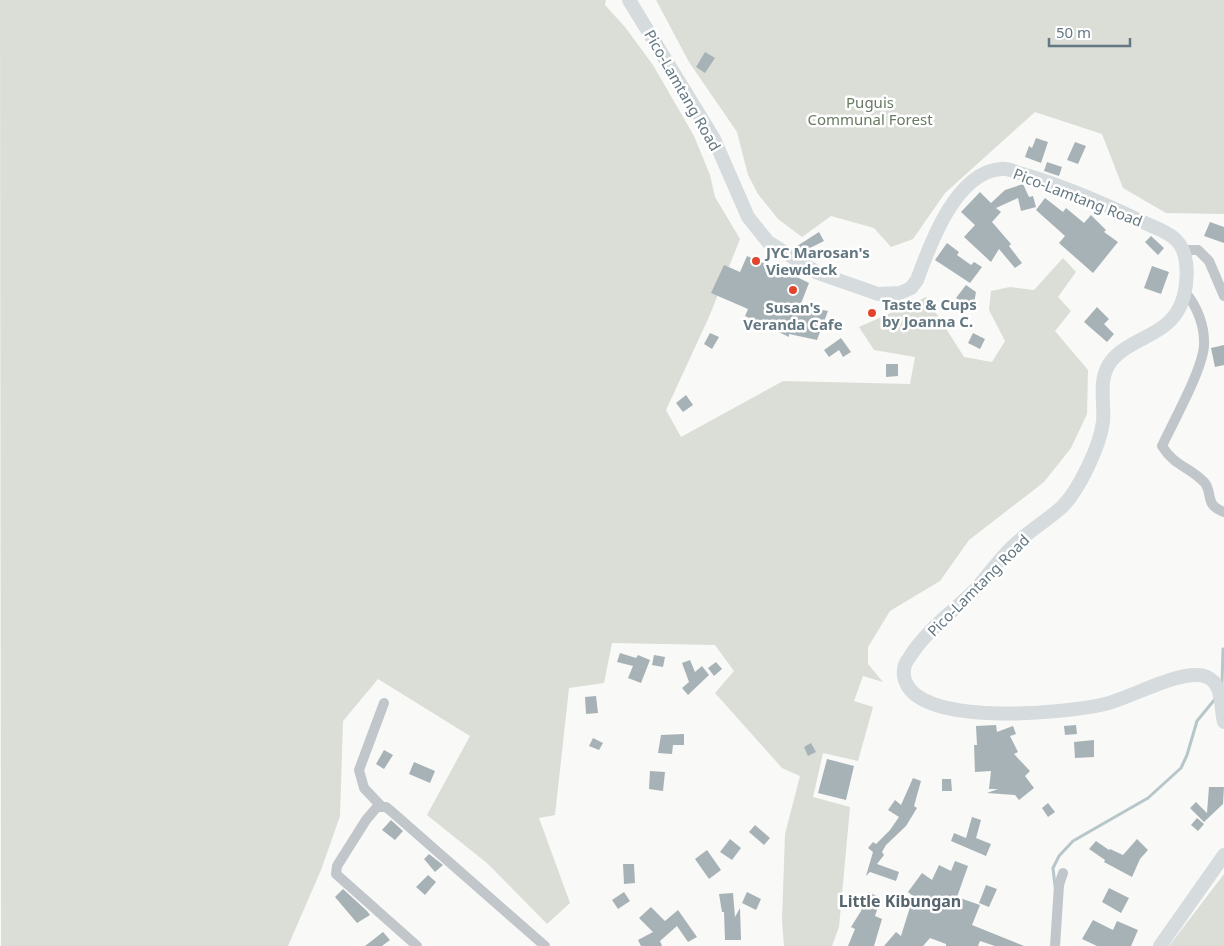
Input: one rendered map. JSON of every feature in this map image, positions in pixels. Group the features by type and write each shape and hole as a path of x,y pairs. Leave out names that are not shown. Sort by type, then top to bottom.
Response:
{"main road":[{"name":"Pico-Lamtang Road","path":"629,0 714,140 748,217 768,242 818,273 878,294 900,293 911,288 917,280 950,206 968,184 985,173 1003,168 1043,180 1109,206 1176,239 1183,250 1186,266 1185,292 1178,311 1167,326 1124,350 1112,360 1106,369 1102,385 1103,421 1098,442 1084,472 1064,504 1010,548 995,568 931,632 908,659 904,667 904,678 916,695 955,710 1024,713 1105,704 1150,689 1174,678 1194,674 1213,680 1219,689 1224,722"},
{"path":"1160,946 1224,855"}],"street":[{"path":"1183,250 1198,250 1209,261 1224,296"},
{"path":"1185,292 1196,305 1204,345 1200,364 1162,446 1169,458 1194,473 1206,484 1209,502 1216,509 1224,512"},
{"path":"384,703 359,770 364,788 381,806 390,811 545,946"},
{"path":"381,806 377,807 366,820 336,866 336,874 417,946"},
{"path":"1055,946 1059,884 1063,873"}],"green space":[{"path":"0,0 606,0 605,5 625,27 653,65 694,136 710,175 715,197 740,239 709,317 666,410 681,437 783,381 910,384 915,357 874,350 859,327 926,297 964,357 992,362 1005,341 989,310 991,291 1010,287 1034,290 1063,258 1076,272 1058,297 1071,311 1055,331 1088,370 1087,414 1071,448 1044,482 969,540 940,581 890,611 868,647 868,664 883,682 863,676 854,701 873,707 858,761 823,753 813,797 850,807 839,927 832,946 784,946 782,921 785,834 800,776 782,768 715,693 734,671 715,645 612,643 604,683 569,688 555,815 539,818 570,903 547,924 488,864 427,815 470,736 378,679 343,721 340,816 321,870 288,946 1,946"},
{"name":"Puguis Communal Forest","path":"656,0 1224,0 1224,214 1166,213 1123,188 1102,134 1035,112 945,193 913,239 891,247 874,228 831,216 802,237 778,219 758,194 748,175 737,132 689,62"},
{"path":"1224,874 1224,946 1169,946"}],"building":[{"path":"705,52 715,58 705,73 696,67"},
{"path":"1036,138 1048,142 1041,163 1025,157 1029,146 1032,148"},
{"path":"1075,142 1086,146 1078,164 1067,160"},
{"path":"1047,162 1062,167 1059,176 1044,171"},
{"path":"1023,184 1029,197 1033,196 1036,207 1021,211 1018,198 996,208 1001,212 992,222 1011,244 1009,246 1022,263 1015,268 999,249 991,262 964,237 975,225 961,212 980,192 991,203 1005,190"},
{"path":"1045,198 1063,212 1066,208 1084,223 1091,215 1106,230 1104,232 1118,242 1093,273 1059,243 1065,236 1036,210"},
{"path":"1210,222 1224,227 1224,243 1204,236"},
{"path":"819,232 824,241 810,248 813,253 807,256 794,248"},
{"path":"1151,236 1164,248 1158,255 1145,242"},
{"path":"947,243 959,252 957,255 971,265 974,262 982,267 970,283 935,260"},
{"path":"747,256 777,269 777,267 809,283 800,306 828,311 817,340 789,334 789,337 745,316 748,309 711,293 724,265 740,272"},
{"path":"1152,266 1169,272 1161,294 1144,288"},
{"path":"966,285 976,292 973,309 956,298"},
{"path":"1097,307 1109,319 1104,324 1114,334 1107,342 1084,322"},
{"path":"710,333 719,337 712,349 704,344"},
{"path":"973,333 985,339 980,349 968,343"},
{"path":"841,338 851,352 843,357 839,350 829,357 824,350"},
{"path":"1224,345 1224,365 1215,367 1211,348"},
{"path":"886,364 898,364 898,376 886,377"},
{"path":"686,395 693,405 683,412 676,403"},
{"path":"620,653 636,658 638,655 650,660 641,683 628,678 633,666 617,662"},
{"path":"654,655 665,657 663,667 652,665"},
{"path":"690,660 695,672 702,666 709,675 688,695 682,688 689,682 682,663"},
{"path":"716,662 722,669 714,676 708,668"},
{"path":"596,696 598,713 586,714 585,697"},
{"path":"996,725 997,732 1013,726 1016,734 1010,736 1018,752 1014,754 1030,771 1025,776 1034,788 1019,800 1015,795 987,793 998,789 989,789 991,771 975,772 974,745 977,745 976,726"},
{"path":"1076,725 1077,734 1065,735 1064,726"},
{"path":"684,734 684,745 673,745 672,754 658,753 661,735"},
{"path":"593,738 603,743 599,750 589,746"},
{"path":"1094,740 1094,757 1075,758 1074,742"},
{"path":"811,743 816,752 808,756 804,747"},
{"path":"384,750 393,755 384,769 376,764"},
{"path":"827,759 854,766 846,800 818,793"},
{"path":"414,762 435,771 430,783 409,774"},
{"path":"650,771 665,772 663,791 649,789"},
{"path":"913,778 921,781 914,806 917,808 906,826 886,845 882,852 884,855 877,864 899,872 896,881 870,872 866,876 873,852 868,848 873,842 876,844 890,830 899,817 888,810 895,800 901,805"},
{"path":"942,779 951,779 952,791 942,791"},
{"path":"1209,787 1224,787 1223,804 1204,822 1190,808 1196,802 1207,813"},
{"path":"1048,803 1055,812 1048,817 1042,808"},
{"path":"972,817 981,820 976,838 991,844 986,856 951,841 954,833 966,838"},
{"path":"1197,818 1204,824 1198,831 1191,825"},
{"path":"391,820 403,831 395,840 382,830"},
{"path":"755,825 770,838 764,845 749,832"},
{"path":"730,839 741,848 732,860 720,852"},
{"path":"1137,839 1148,850 1140,859 1132,877 1104,862 1105,860 1089,849 1096,841 1109,850 1123,855"},
{"path":"707,850 721,870 709,879 695,859"},
{"path":"429,854 443,865 435,872 424,859"},
{"path":"955,861 968,866 957,897 980,905 972,925 1024,946 995,946 980,941 978,946 946,946 946,944 930,938 923,946 884,946 896,932 901,936 911,904 915,898 908,892 922,873 932,880 939,865 951,871"},
{"path":"623,864 634,864 635,883 624,884"},
{"path":"428,875 436,882 425,895 416,887"},
{"path":"986,885 997,889 989,907 979,903"},
{"path":"1109,888 1129,898 1121,913 1102,902"},
{"path":"343,889 370,915 357,923 335,897"},
{"path":"624,892 630,901 618,909 612,900"},
{"path":"747,892 761,899 756,910 742,903"},
{"path":"868,892 877,896 874,905 878,907 875,916 882,919 874,946 848,946 855,929 851,927 861,911"},
{"path":"733,893 735,917 740,908 741,940 725,940 724,912 722,912 719,894"},
{"path":"651,907 665,921 678,910 697,937 688,942 677,926 660,941 662,946 641,946 638,940 653,932 639,918"},
{"path":"1093,920 1113,930 1117,921 1138,930 1131,946 1097,946 1082,939"},
{"path":"383,932 390,940 382,946 365,946"}],"waterway":[{"path":"1222,684 1223,649"},
{"path":"1055,886 1053,868 1059,856 1073,841 1148,798 1181,768 1197,721 1215,699"}],"place":[{"name":"JYC Marosan's Viewdeck","path":"756,261"},
{"name":"Susan's Veranda Cafe","path":"793,290"},
{"name":"Taste & Cups by Joanna C.","path":"872,313"}],"district":[{"name":"Little Kibungan","path":"900,901"}]}
